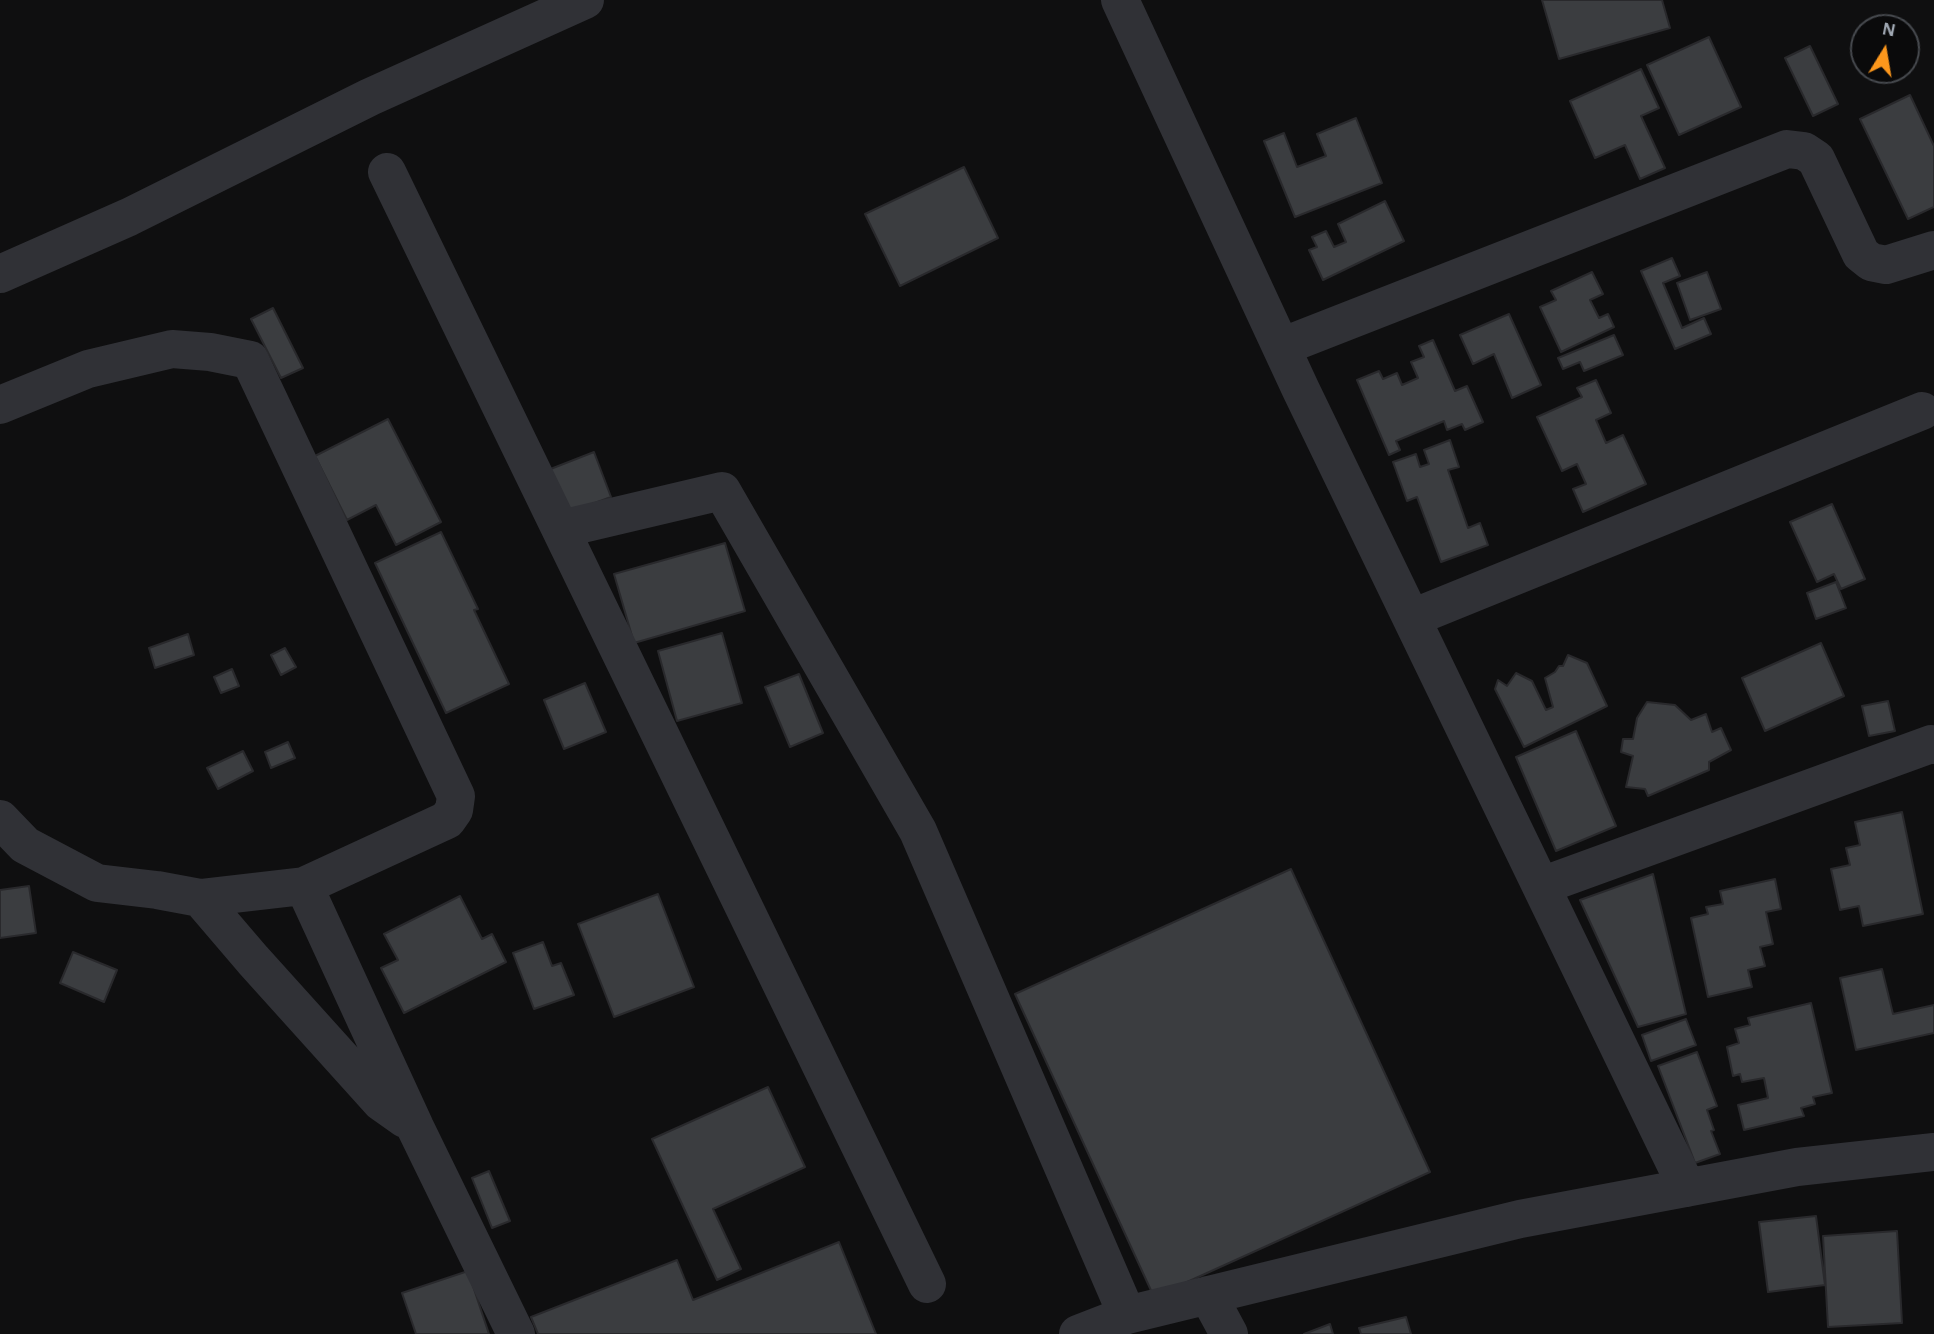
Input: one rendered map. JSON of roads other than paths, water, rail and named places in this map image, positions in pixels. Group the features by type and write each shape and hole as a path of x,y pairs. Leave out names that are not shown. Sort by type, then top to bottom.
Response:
{"street":[{"path":"0,274 130,217 370,97 585,0"},
{"path":"1121,0 1281,347 1687,1188"},
{"path":"1281,347 1787,149 1804,151 1815,159 1861,254 1871,262 1886,265 1934,250"},
{"path":"387,172 927,1284"},
{"path":"0,405 88,369 172,349 210,352 250,360 456,796 454,810 447,820 304,886 200,898 97,883 8,838"},
{"path":"1412,618 1922,411"},
{"path":"561,529 722,491 918,831 1127,1315"},
{"path":"1541,886 1934,745"},
{"path":"304,886 415,1127 516,1334"},
{"path":"200,898 381,1102 415,1127"},
{"path":"1078,1334 1127,1315 1520,1219 1797,1167 1934,1152"},
{"path":"1208,1295 1229,1334"}]}
